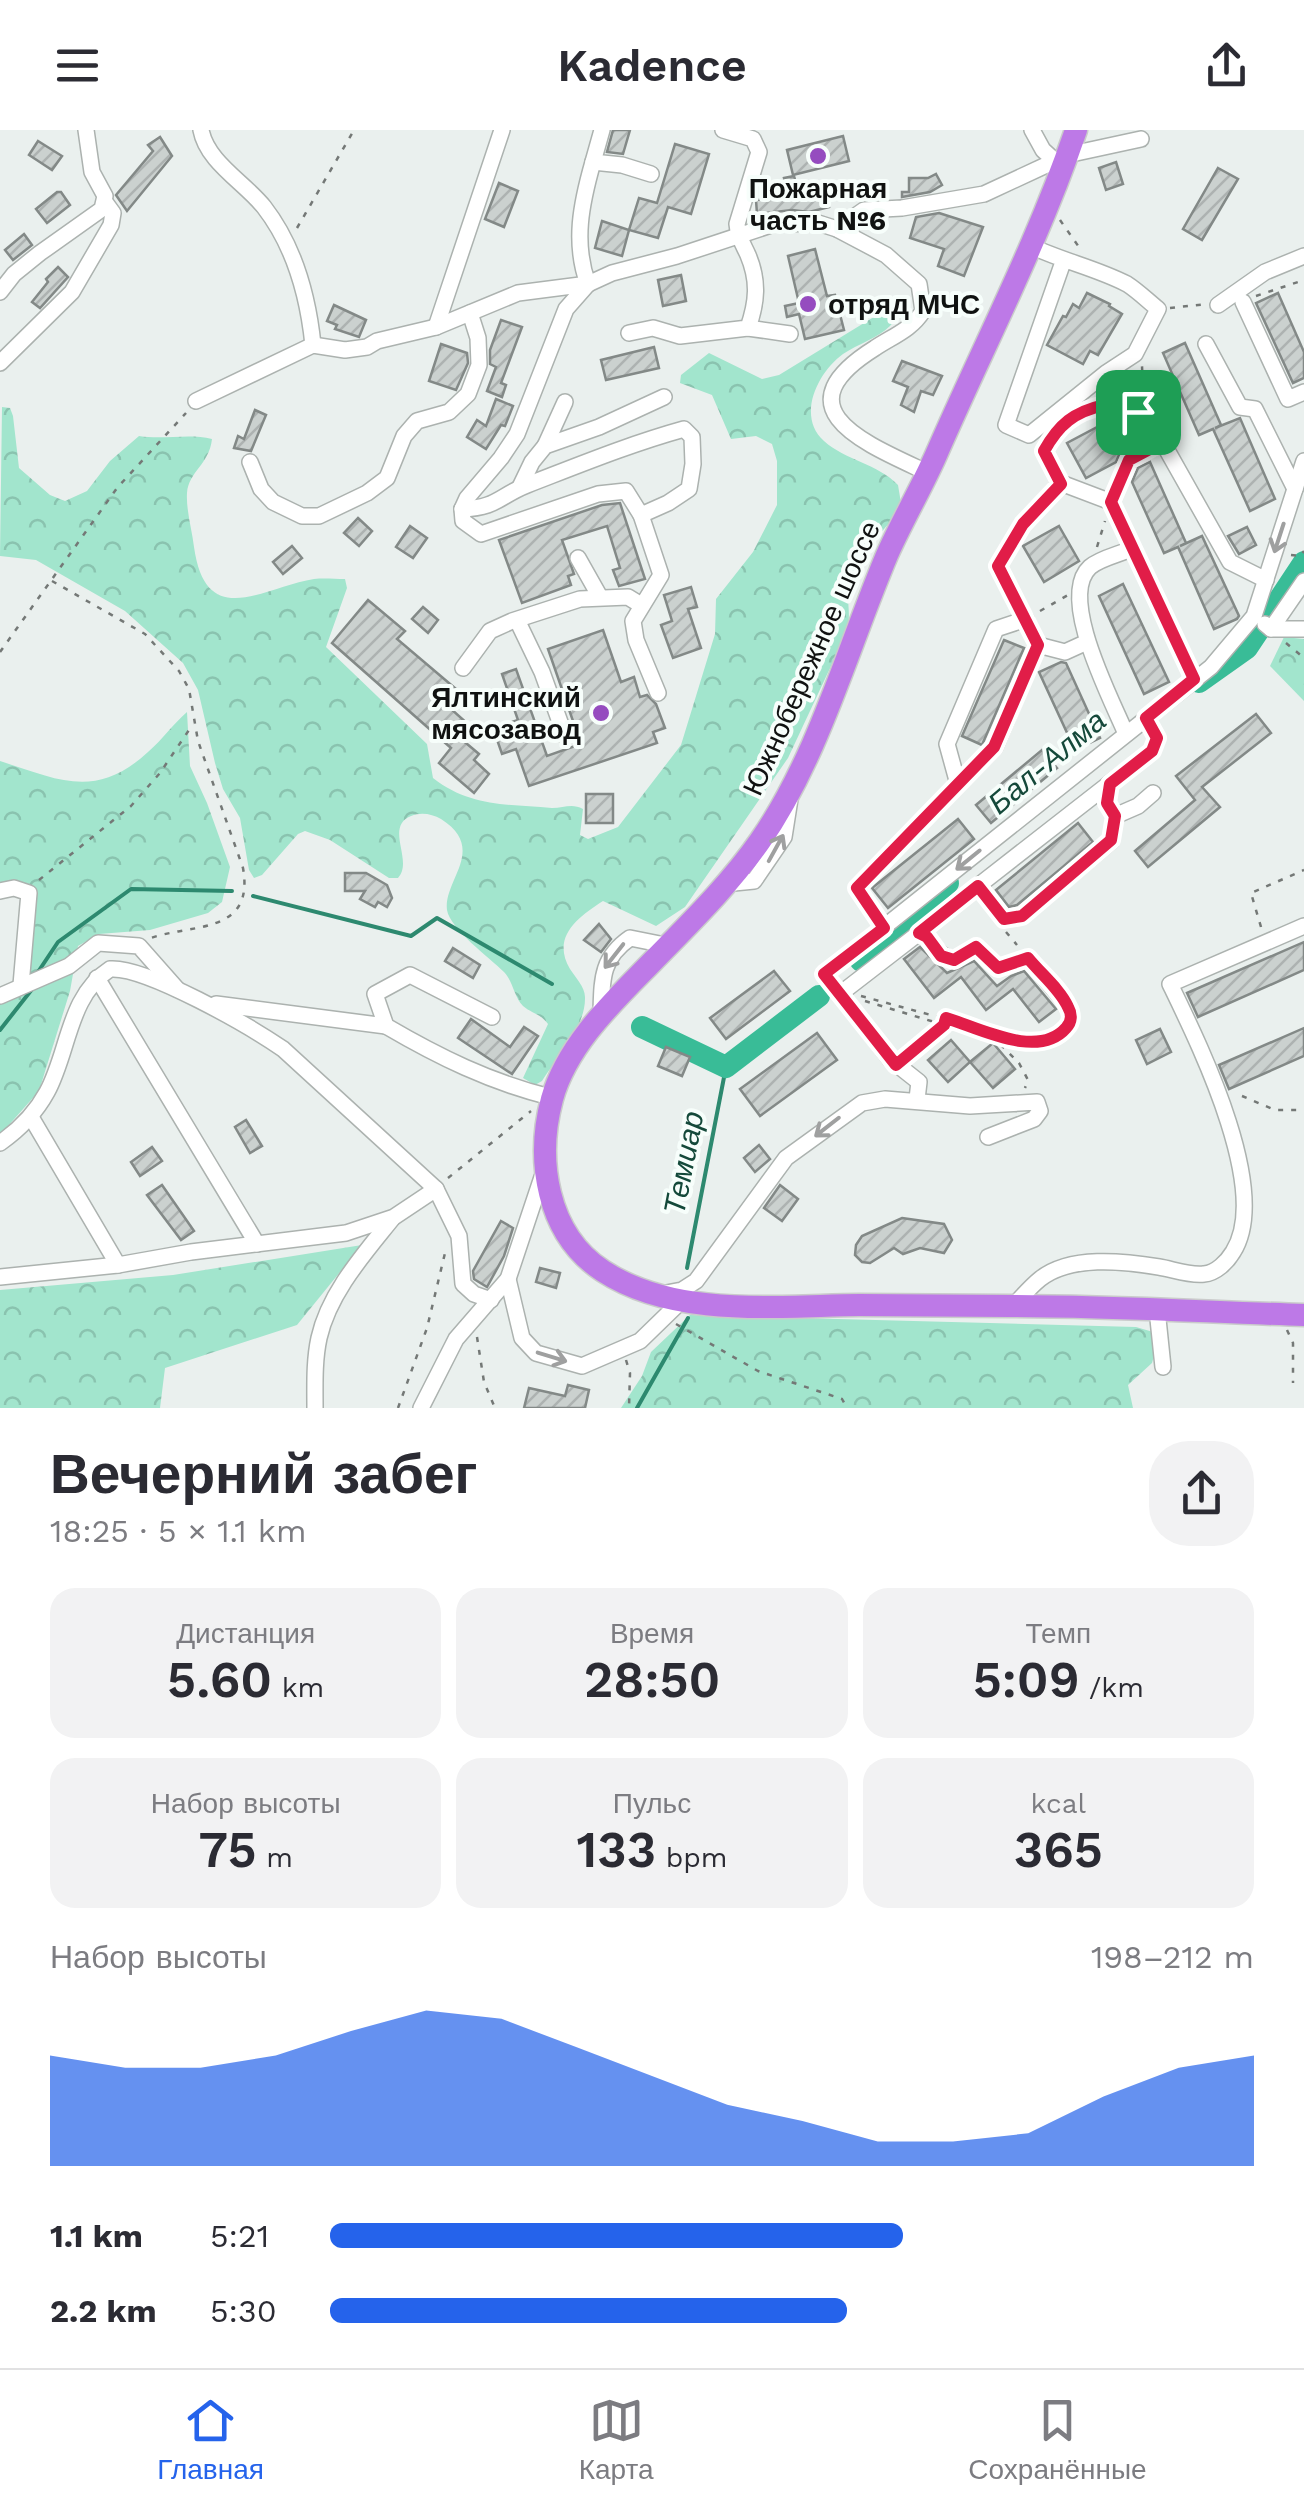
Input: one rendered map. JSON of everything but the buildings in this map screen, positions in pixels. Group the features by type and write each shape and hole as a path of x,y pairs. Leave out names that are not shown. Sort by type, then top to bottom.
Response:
{"highway":[{"name":"Южнобережное шоссе","path":"925,458 1031,246 1050,200 1066,130"},
{"name":"Южнобережное шоссе","path":"1076,130 925,458 834,686 777,808 759,838 601,1012 564,1064 550,1097 541,1153 542,1177 559,1231 577,1256 593,1272 626,1291 666,1305 741,1312 1298,1317"},
{"name":"Южнобережное шоссе","path":"904,516 838,684 794,781 760,841 604,1012 566,1065 552,1098 543,1159 552,1200 570,1238 596,1267 666,1305 1158,1319 1298,1317"}],"street":[{"path":"0,363 72,292 112,226 113,213 92,172 86,130"},
{"path":"201,130 211,154 252,193 286,242 307,301 313,345"},
{"path":"436,327 502,130"},
{"path":"588,284 578,257 580,220 602,130"},
{"path":"723,130 752,139 760,152 737,224 738,237 754,271 757,300 748,328"},
{"path":"1032,130 1043,150 1061,158"},
{"path":"837,229 864,210 984,194 1061,158 1142,138"},
{"path":"593,162 651,174"},
{"path":"0,292 14,274 98,213 106,202"},
{"path":"196,401 313,345 346,350 367,347 436,327 518,293 588,284 612,272 774,224 818,223 886,255 919,284 923,312 915,324 845,370 832,387 830,404 838,420 853,434 925,458"},
{"path":"1031,246 1131,286 1158,309 1160,324 1142,360"},
{"path":"1218,304 1265,272 1304,256"},
{"path":"1063,262 1006,425 1029,435 1135,354 1158,309"},
{"path":"588,284 566,309 517,434 478,482 462,509 463,521 481,534 613,490 626,490 641,515 661,574 633,622 636,640 658,694"},
{"path":"1243,302 1288,399 1304,392"},
{"path":"250,462 260,490 273,502 302,516 319,516 368,493 387,478 404,436 417,421 448,412 468,394 479,366 478,338 470,313"},
{"path":"628,334 654,328 680,336 748,328 790,334"},
{"path":"1206,344 1240,407 1256,410 1295,490"},
{"path":"545,446 664,397"},
{"path":"520,488 565,402"},
{"path":"1194,679 1111,502 1061,484 1044,451 1057,428 1081,410 1104,405 1138,412 1163,442 1230,562 1266,580"},
{"path":"462,509 495,504 520,488 589,460 684,429 692,437 690,489 641,515"},
{"path":"1111,502 1129,460 1163,442"},
{"path":"917,1099 918,1082 896,1065 824,974 1211,667 1254,616 1304,461"},
{"path":"884,928 857,888 994,747 1038,645 998,566 1023,524 1061,484"},
{"path":"1126,734 1087,642 1078,590 1090,567 1133,548"},
{"path":"578,558 600,597"},
{"path":"1271,629 1304,580"},
{"path":"463,668 490,630 517,620 580,599 628,597 641,605"},
{"path":"1254,616 1271,629 1304,629"},
{"path":"958,784 948,744 996,628 1026,619"},
{"path":"517,620 542,672 565,736"},
{"path":"1038,645 1065,652 1087,642"},
{"path":"1110,784 1107,803 1115,816 1111,840 1022,916 1004,919 978,886 1152,751 1157,738 1148,720"},
{"path":"1115,816 1153,794"},
{"path":"0,891 14,888 29,893 22,985"},
{"path":"1012,1313 1042,1277 1068,1265 1130,1262 1205,1274 1226,1263 1238,1244 1244,1220 1244,1184 1236,1144 1192,1029 1170,984 1304,926"},
{"path":"842,998 919,933 927,937 941,956 954,960 976,947 998,968 1028,958 1067,1004"},
{"path":"601,1012 602,971 618,946 630,938 664,945"},
{"path":"0,996 69,966 98,943 139,946 181,993"},
{"path":"0,1143 31,1117 54,1077 80,1003 97,978 110,969 120,968 204,1002 283,1050 436,1190 459,1236 463,1284 474,1294 491,1300"},
{"path":"386,1026 375,994 410,975 492,1016"},
{"path":"97,978 257,1244"},
{"path":"204,1002 386,1026 439,1057 502,1085 550,1097"},
{"path":"508,1279 522,1338 536,1353 582,1366 640,1341 666,1305 696,1281 742,1222 768,1180 802,1146 862,1103 884,1098 970,1106 1037,1102 1040,1111 1034,1119 988,1137"},
{"path":"31,1117 118,1265"},
{"path":"421,1408 456,1339 508,1279 542,1177"},
{"path":"0,1277 346,1233 394,1217 436,1190"},
{"path":"314,1408 316,1360 323,1325 349,1274 394,1217"},
{"path":"714,1258 703,1279 704,1294 718,1304"},
{"path":"1158,1319 1163,1367"}],"path":[{"path":"286,242 354,130"},
{"path":"1050,200 1069,238 1080,250"},
{"path":"1243,302 1304,280"},
{"path":"1158,309 1218,304"},
{"path":"1138,412 1142,360"},
{"path":"0,652 118,488 196,401"},
{"path":"1090,567 1111,502"},
{"path":"1274,554 1300,556 1304,552"},
{"path":"52,581 145,634 184,680 198,740 244,868 246,888 242,902 219,923 151,937 139,946"},
{"path":"1026,619 1078,590"},
{"path":"29,893 33,885 113,823 145,791 195,720"},
{"path":"1266,942 1251,893 1304,870"},
{"path":"919,933 978,886"},
{"path":"842,998 872,997 1034,1043 1051,1040 1068,1027 1072,1017 1067,1004"},
{"path":"842,998 997,1040 1019,1063 1028,1080"},
{"path":"896,1065 944,1025 946,1018"},
{"path":"1242,1096 1276,1110 1297,1110 1299,1116"},
{"path":"436,1190 461,1165 550,1097"},
{"path":"398,1408 427,1328 446,1252"},
{"path":"666,1305 689,1333 758,1372 842,1398 847,1408"},
{"path":"474,1317 484,1382 494,1408"},
{"path":"1293,1383 1293,1343 1298,1317"},
{"path":"622,1350 630,1373 629,1408"}],"green space":[{"path":"900,301 905,307 890,326 834,362 819,383 811,407 816,431 824,441 890,478 898,485 901,503 899,512 854,571 848,594 846,634 788,758 685,907 656,926 603,901 570,929 565,958 583,990 584,1008 570,1041 535,1085 523,1078 548,1024 523,1006 507,976 463,934 447,910 462,853 455,830 430,815 415,815 403,821 399,836 403,863 398,878 389,878 330,840 305,831 262,875 254,878 249,870 240,818 223,789 215,763 198,690 183,663 125,611 36,560 0,556 2,407 10,408 13,416 19,468 50,495 65,501 87,491 110,461 139,436 212,439 207,455 191,479 187,500 201,573 211,589 224,597 239,598 314,579 345,579 347,588 326,647 427,744 433,778 461,794 490,802 579,807 583,809 580,835 588,839 618,827 681,745 715,634 716,599 753,552 777,505 777,461 772,444 756,436 731,439 712,395 680,383 681,375 709,353 762,379 779,375"},
{"path":"1284,637 1304,639 1304,701 1270,666"},
{"path":"187,712 190,766 230,867 222,902 208,913 150,930 99,934 78,946 70,991 39,1091 0,1135 0,1001 17,977 26,888 0,886 0,761 59,779 94,781 129,767"},
{"path":"362,1245 297,1325 165,1368 160,1408 0,1408 0,1290 173,1275"},
{"path":"690,1315 1136,1327 1160,1334 1152,1363 1128,1385 1133,1408 621,1408 642,1376 651,1352"}],"waterway":[{"name":"Бал-Алма","path":"1199,682 1247,648 1304,562"},
{"name":"Бал-Алма","path":"861,961 948,883"},
{"name":"Бал-Алма","path":"38,972 58,942 131,889 232,891"},
{"name":"Бал-Алма","path":"253,896 411,936 437,918 552,984"},
{"name":"Бал-Алма","path":"0,1030 33,988"},
{"name":"Бал-Алма","path":"642,1027 726,1067 819,996"},
{"name":"Темиар","path":"687,1268 726,1067"},
{"name":"Темиар","path":"637,1408 688,1318"}],"place":[{"name":"Пожарная часть №6","path":"818,156"},
{"name":"отряд МЧС","path":"808,304"},
{"name":"Ялтинский мясозавод","path":"601,713"}],"route":[{"path":"1104,405 1138,412 1163,442 1129,460 1111,502 1194,679 1146,718 1157,738 1152,751 1110,784 1107,803 1115,816 1111,840 1022,916 1004,919 978,886 919,933 927,937 941,956 954,960 976,947 998,968 1028,958 1067,1004 1072,1017 1068,1027 1051,1040 1034,1043 946,1018 944,1025 896,1065 824,974 884,928 857,888 994,747 1038,645 998,566 1023,524 1061,484 1044,451 1057,428 1081,410 1104,405"}]}
